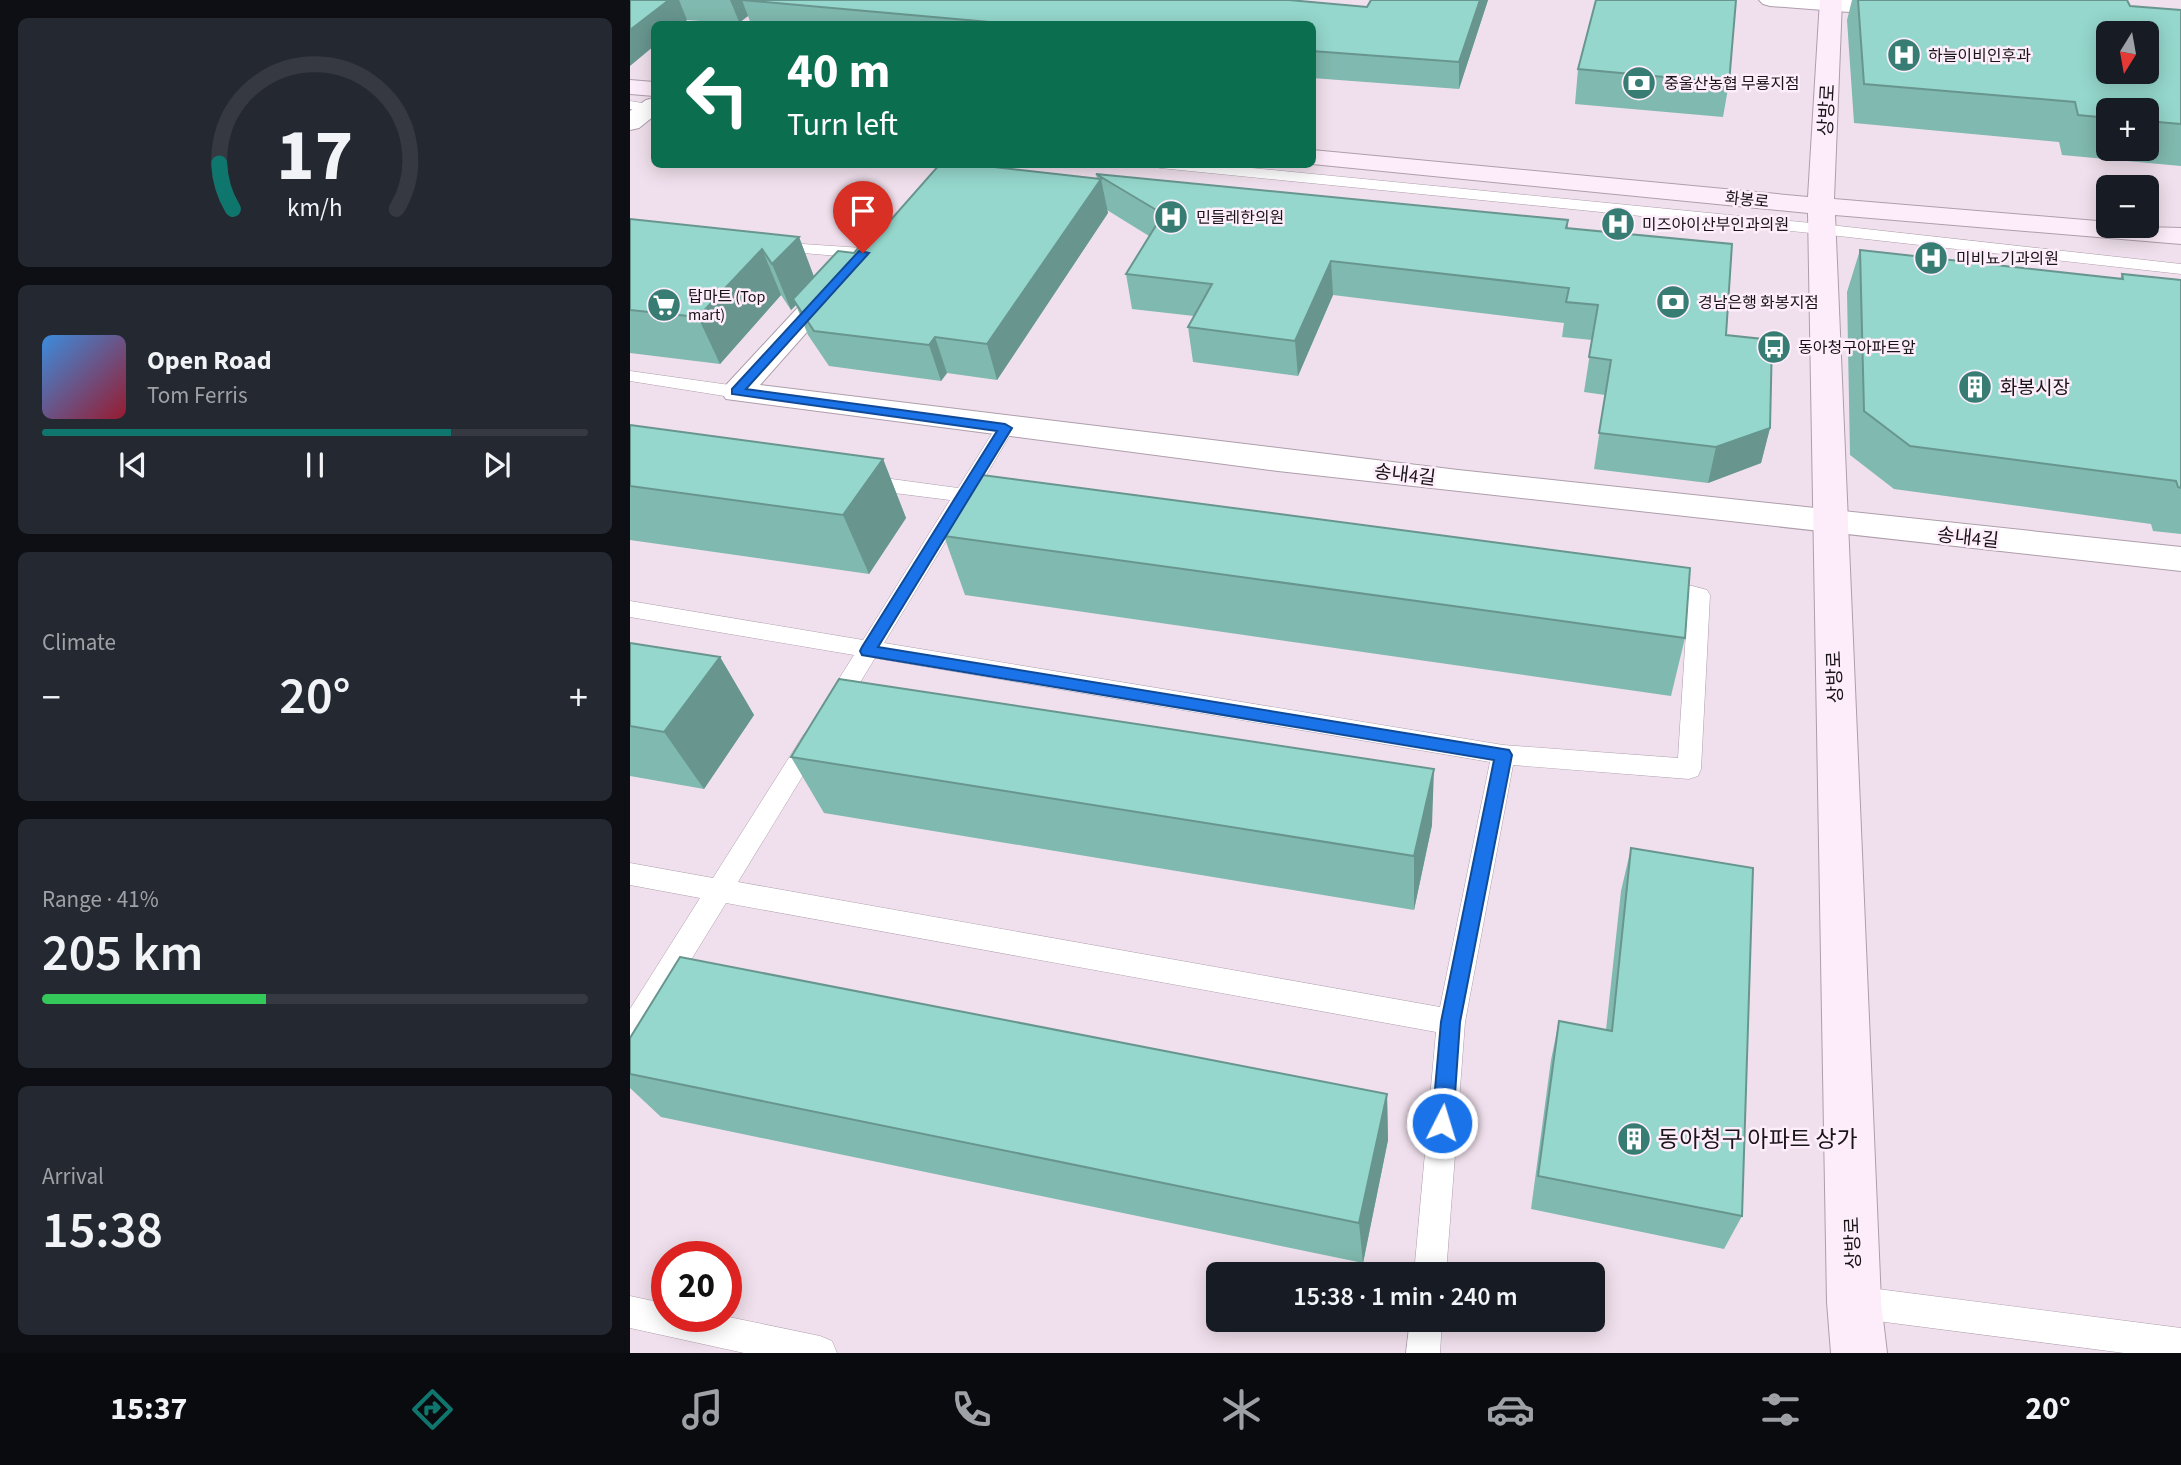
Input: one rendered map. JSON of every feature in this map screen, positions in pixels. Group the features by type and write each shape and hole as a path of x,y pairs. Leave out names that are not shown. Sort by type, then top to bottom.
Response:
{"street":[{"path":"1770,0 1925,12"},
{"name":"상방로","path":"1831,3 1821,218 1854,1302 1859,1353"},
{"path":"630,87 649,103 630,123"},
{"name":"화봉로","path":"1316,157 1821,218 2181,236"},
{"path":"737,392 872,243"},
{"name":"송내4길","path":"737,392 1005,428 1829,523 2181,559"}],"lane":[{"path":"1209,168 1821,218 2181,269"},
{"path":"756,246 872,243"},
{"name":"송내4길","path":"630,376 737,392"},
{"path":"630,1034 1005,428"},
{"path":"844,479 1018,503"},
{"path":"630,609 868,651 1503,755 1689,769 1699,595 1645,588"},
{"path":"1431,1262 1451,1022 1503,755"},
{"path":"630,874 1451,1022"},
{"path":"1854,1302 2181,1344"},
{"path":"630,1312 820,1353"},
{"path":"1423,1353 1425,1332"}],"building":[{"path":"630,0 669,0 630,30"},
{"path":"742,0 1289,0 1367,7 1371,0 1480,0 1459,62 1316,51 1316,21 978,21"},
{"path":"1596,0 1736,0 1729,83 1578,69"},
{"path":"1858,0 2127,0 2130,6 2181,10 2181,124 2159,122 2159,98 2096,98 2096,117 2078,115 2075,102 1864,84"},
{"path":"936,168 1003,168 1101,179 987,344 935,337 929,345 814,331 793,299 838,251 854,253 860,246 867,247"},
{"path":"1096,174 1568,220 1566,228 1732,244 1726,335 1772,340 1770,428 1716,447 1599,433 1611,360 1589,357 1598,305 1566,302 1569,288 1331,261 1295,341 1188,327 1212,284 1126,274 1163,214"},
{"path":"630,219 799,237 772,264 762,249 698,317 630,310"},
{"path":"1860,250 2123,279 2122,274 2181,280 2181,488 2176,481 1910,446 1864,411"},
{"path":"630,425 883,459 843,515 630,486"},
{"path":"982,475 1690,568 1685,638 944,536"},
{"path":"630,643 720,657 664,732 630,726"},
{"path":"839,679 1434,769 1414,856 791,757"},
{"name":"동아청구 아파트 상가","path":"1631,848 1753,868 1742,1216 1538,1176 1559,1021 1612,1031"},
{"path":"680,957 1387,1094 1359,1223 630,1074 630,1038"}],"place":[{"name":"하늘이비인후과","path":"1904,55"},
{"name":"중울산농협 무룡지점","path":"1639,83"},
{"name":"민들레한의원","path":"1171,217"},
{"name":"미즈아이산부인과의원","path":"1618,224"},
{"name":"미비뇨기과의원","path":"1931,258"},
{"name":"경남은행 화봉지점","path":"1673,302"},
{"name":"탑마트 (Top mart)","path":"664,305"},
{"name":"동아청구아파트앞","path":"1774,347"},
{"name":"화봉시장","path":"1975,387"},
{"name":"동아청구 아파트 상가","path":"1634,1139"}],"route":[{"path":"863,253 737,392 1005,428 868,651 1503,755 1451,1022 1442,1123"}]}
